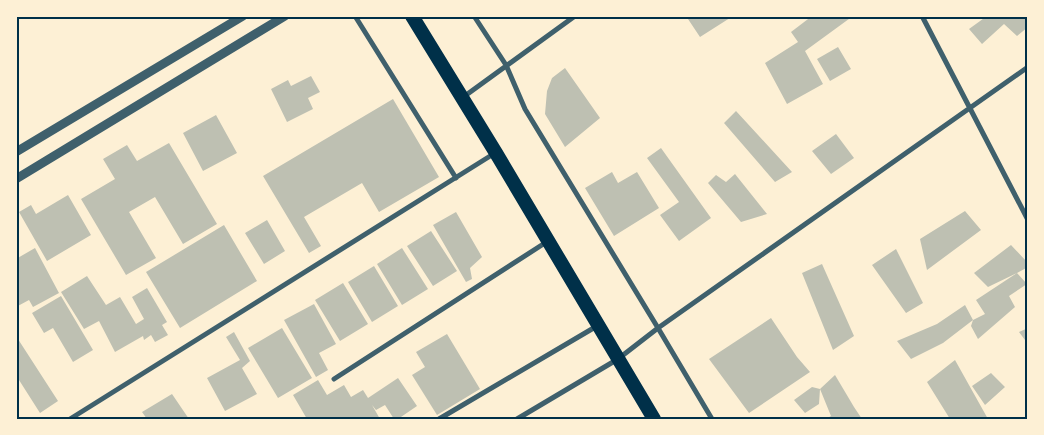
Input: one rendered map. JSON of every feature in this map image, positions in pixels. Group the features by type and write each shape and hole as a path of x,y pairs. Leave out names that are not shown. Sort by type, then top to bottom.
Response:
{"highway":[{"path":"412,16 654,419"}],"street":[{"path":"16,152 243,16"},
{"path":"16,179 285,16"},
{"path":"356,16 456,178"},
{"path":"474,16 506,65 525,108 712,419"},
{"path":"462,98 575,16"},
{"path":"922,16 1028,220"},
{"path":"517,419 618,359 658,328 1028,66"},
{"path":"70,419 496,153"},
{"path":"334,379 548,241"},
{"path":"439,419 598,325"}],"building":[{"path":"686,16 733,16 700,37"},
{"path":"812,16 853,16 805,51 823,84 787,104 765,63 798,42 791,32"},
{"path":"987,16 1028,16 1028,27 1017,36 1004,24 982,44 969,29"},
{"path":"838,47 851,69 830,81 817,59"},
{"path":"565,68 600,118 565,147 545,114 547,91 552,78"},
{"path":"311,76 320,92 308,98 313,109 287,122 271,89 288,80 291,86"},
{"path":"393,99 439,177 379,212 362,183 304,217 321,246 309,253 263,176"},
{"path":"736,111 792,172 775,182 724,123"},
{"path":"216,115 237,153 203,171 183,133"},
{"path":"836,134 854,158 831,174 812,151"},
{"path":"169,143 217,224 183,244 155,197 129,212 156,258 126,275 81,199 115,179 103,159 127,145 137,161"},
{"path":"661,148 711,218 679,241 660,215 679,202 647,158"},
{"path":"612,172 618,183 637,172 659,208 614,236 585,188"},
{"path":"735,174 767,214 741,222 708,183 716,175 726,182"},
{"path":"68,195 91,235 47,261 19,212 31,205 36,214"},
{"path":"965,211 981,230 927,270 920,239"},
{"path":"456,212 482,257 470,268 472,279 466,282 433,225"},
{"path":"267,220 285,251 264,264 245,233"},
{"path":"224,225 257,281 180,328 146,272"},
{"path":"431,231 457,271 433,286 407,246"},
{"path":"1011,245 1028,263 1028,267 988,287 974,273"},
{"path":"35,248 59,293 33,307 29,300 16,307 16,259"},
{"path":"402,248 428,289 402,305 377,264"},
{"path":"896,249 923,303 906,313 872,265"},
{"path":"822,264 854,336 833,350 802,273"},
{"path":"374,266 398,306 372,322 348,282"},
{"path":"1017,273 1027,284 1009,296 1015,307 978,339 971,326 973,320 985,314 976,300"},
{"path":"87,276 106,305 120,297 136,324 144,319 132,297 147,288 167,322 162,325 168,335 155,342 151,335 144,340 143,336 115,352 99,321 84,329 61,292"},
{"path":"343,283 368,324 340,341 315,300"},
{"path":"61,296 93,350 73,362 53,328 44,333 32,313"},
{"path":"314,304 336,344 319,353 328,370 316,377 284,320"},
{"path":"965,305 973,320 943,343 911,359 897,341 937,324"},
{"path":"771,318 797,357 810,372 749,413 709,359"},
{"path":"282,328 312,378 278,398 248,348"},
{"path":"1028,328 1028,344 1019,332"},
{"path":"234,332 250,361 242,368 257,394 225,411 207,378 240,360 226,337"},
{"path":"447,334 480,389 437,415 412,375 425,367 416,352"},
{"path":"16,336 58,401 40,413 19,380 16,382"},
{"path":"955,360 988,419 950,419 927,382"},
{"path":"991,373 1005,387 985,405 972,386"},
{"path":"835,375 862,419 826,419 831,416 820,389"},
{"path":"398,378 417,406 398,419 394,419 385,405 376,410 372,405 380,419 307,419 293,395 318,380 327,395 344,385 351,397 363,390 368,398"},
{"path":"812,387 820,389 819,404 805,413 794,400"},
{"path":"172,394 189,419 147,419 142,412"}]}
